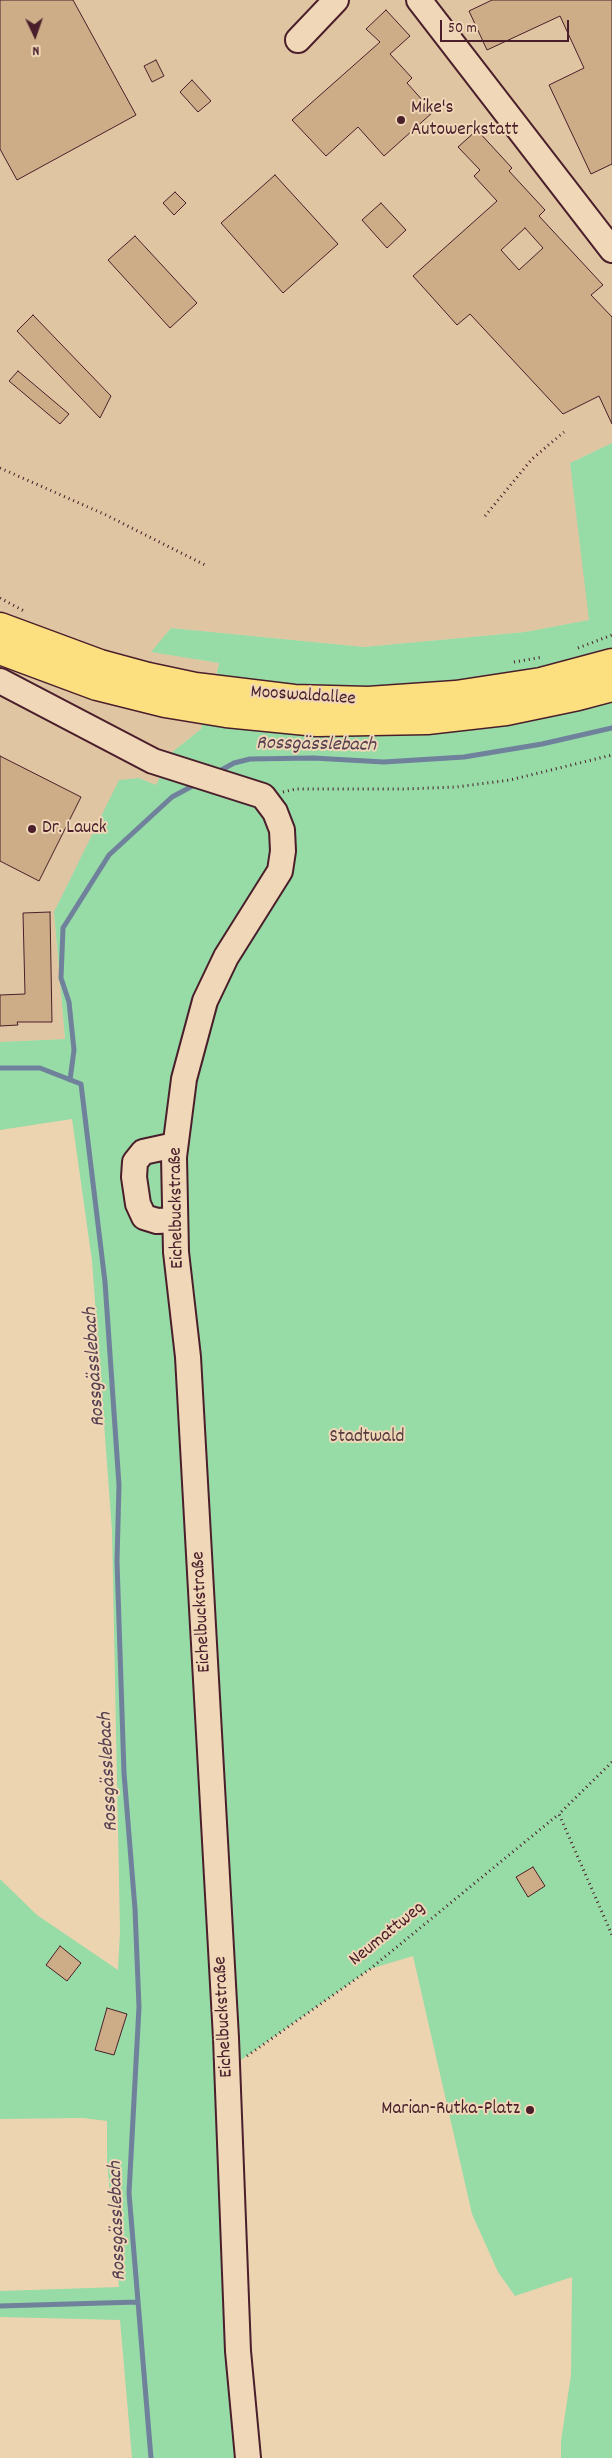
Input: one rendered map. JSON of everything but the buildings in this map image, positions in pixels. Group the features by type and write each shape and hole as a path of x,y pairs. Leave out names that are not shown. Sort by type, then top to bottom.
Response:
{"main road":[{"name":"Mooswaldallee","path":"0,627 91,660 148,677 231,692 302,699 368,701 456,695 541,682 612,663"},
{"name":"Mooswaldallee","path":"0,650 97,686 165,703 226,713 299,721 362,723 427,720 506,711 612,687"}],"street":[{"path":"298,40 336,0"},
{"path":"419,0 612,250"},
{"path":"2,688 153,761 263,796"},
{"name":"Eichelbuckstraße","path":"248,2458 238,2351 228,2069 189,1367 176,1252 175,1146 184,1079 205,1000 226,958 280,872 283,851 282,830 275,812 263,796"},
{"path":"175,1146 144,1152 136,1162 134,1177 138,1204 144,1217 157,1221 175,1220"}],"path":[{"path":"485,516 532,459 564,432"},
{"path":"0,468 106,515 206,566"},
{"path":"0,598 26,612"},
{"path":"570,651 612,634"},
{"path":"513,662 552,655"},
{"path":"263,796 296,790 456,787 542,774 612,755"},
{"name":"Neumattweg","path":"228,2069 370,1969 559,1814 612,1762"},
{"path":"559,1814 612,1935"}],"shaded area":[{"path":"0,0 612,0 612,443 570,463 590,620 525,632 364,647 171,628 152,652 219,663 201,729 171,753 156,785 139,778 54,912 65,1039 0,1042"}],"green space":[{"path":"612,443 612,651 565,665 470,681 401,686 318,688 216,676 219,663 151,652 171,628 364,647 525,632 589,620 570,463"},
{"name":"Stadtwald","path":"612,693 612,727 581,735 612,729 612,2458 561,2458 561,2441 571,2375 572,2277 515,2296 498,2272 472,2214 413,1956 370,1969 228,2069 248,2458 132,2458 120,2320 0,2317 0,2291 119,2287 107,2162 107,2121 83,2118 0,2119 0,1879 37,1915 118,1970 120,1931 112,1531 92,1261 72,1119 0,1130 0,1042 65,1039 54,912 119,780 139,778 156,785 171,753 201,729 205,717"}],"waterway":[{"name":"Rossgässlebach","path":"216,773 234,763 250,759 313,758 384,762 464,757 542,744 612,728"},
{"name":"Rossgässlebach","path":"70,1080 74,1050 69,1002 61,978 63,928 109,855 172,797 198,783"},
{"name":"Rossgässlebach","path":"0,1068 40,1068 81,1084 105,1282 119,1485 117,1561 124,1773 135,1909 139,2007 129,2193 151,2458"},
{"path":"0,2306 138,2302"}],"place":[{"name":"Mike's Autowerkstatt","path":"401,120"},
{"name":"Dr. Lauck","path":"32,829"},
{"name":"Marian-Rutka-Platz","path":"530,2110"}]}
